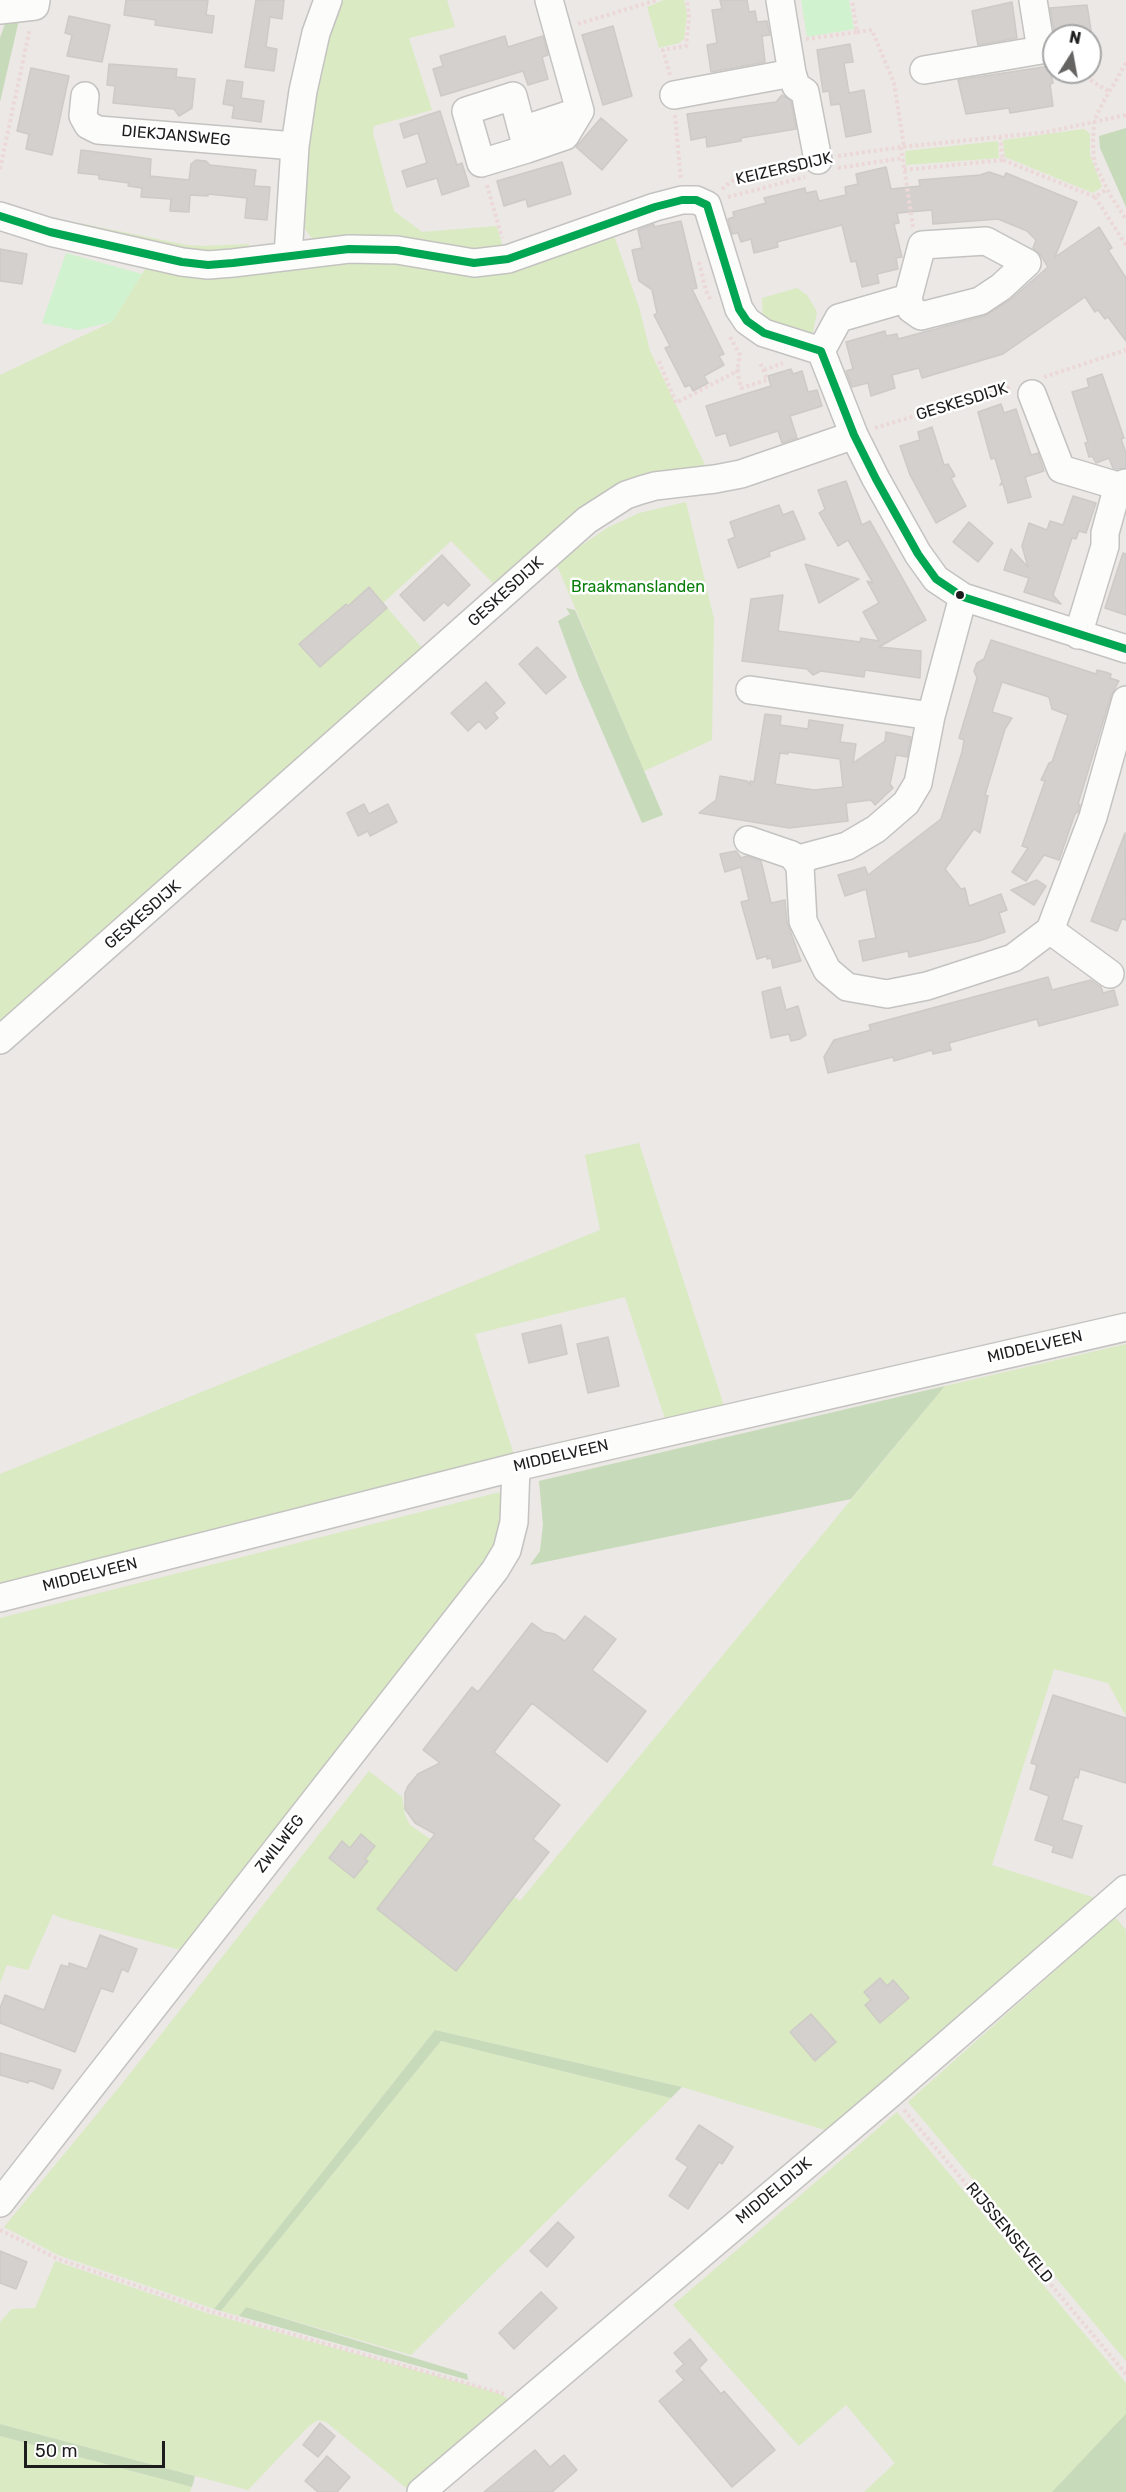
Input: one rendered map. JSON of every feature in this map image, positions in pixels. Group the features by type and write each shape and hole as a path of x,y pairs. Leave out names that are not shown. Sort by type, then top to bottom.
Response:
{"street":[{"path":"288,256 295,146 303,91 316,33 328,0"},
{"path":"525,139 513,96 466,111 481,163 525,139 565,136 580,111 549,0"},
{"path":"780,0 792,73 796,86 805,92 818,159"},
{"path":"924,70 1041,50 1034,0"},
{"path":"0,10 35,3"},
{"path":"674,95 792,73"},
{"name":"DIEKJANSWEG","path":"85,96 83,116 88,125 98,130 295,146"},
{"path":"0,216 50,232 182,262 208,265 349,249 397,250 474,263 500,260 695,202 739,309 747,321 764,333 821,351 854,435 876,479 928,570 948,588 963,597 1126,649"},
{"path":"986,241 1027,263 1001,287 980,301 921,316 911,309 908,298 922,245 986,241"},
{"path":"821,351 839,318 908,298"},
{"path":"1029,386 1061,469 1122,485 1105,533 1105,546 1078,635"},
{"name":"GESKESDIJK","path":"0,1040 587,520 626,495 641,490 741,474 854,435"},
{"path":"800,866 806,857 847,846 866,835 906,803 918,783 931,716 963,597"},
{"path":"750,690 931,716"},
{"path":"748,840 792,855 800,866 803,921 827,970 847,987 887,994 927,986 1013,958 1050,930 1094,817 1126,700"},
{"path":"1050,930 1110,974"},
{"name":"MIDDELVEEN","path":"0,1598 516,1467 1126,1327"},
{"name":"ZWILWEG","path":"0,2203 495,1570 507,1550 514,1522 516,1467"},
{"name":"MIDDELDIJK","path":"421,2492 890,2094 1126,1889"}],"path":[{"path":"557,30 657,0"},
{"path":"687,0 689,17 686,46 663,50 695,202"},
{"path":"852,0 857,32"},
{"path":"0,169 35,3"},
{"path":"787,42 872,30 894,83 914,239 922,245"},
{"path":"1126,63 1108,91 1094,123 1094,162 1107,189 1126,219"},
{"path":"1097,84 1108,91"},
{"name":"KEIZERSDIJK","path":"695,202 736,178 818,159 903,146 1047,132 1126,115"},
{"path":"1000,137 1002,160"},
{"path":"904,170 1002,160 1095,197 1126,244"},
{"path":"481,163 498,223"},
{"path":"1095,197 1107,189"},
{"name":"GESKESDIJK","path":"854,435 1029,386 1126,350"},
{"path":"659,361 676,403 741,369"},
{"path":"760,362 767,380"},
{"name":"RIJSSENSEVELD","path":"890,2094 1126,2374"},
{"path":"0,2230 58,2259 213,2313 528,2400"}],"green space":[{"path":"341,0 447,0 455,27 409,38 432,110 374,126 373,133 394,211 422,232 497,226 504,251 482,254 319,241 311,237 302,225 312,115 319,71"},
{"path":"664,0 684,0 687,14 684,39 679,43 659,48 647,7"},
{"path":"801,0 849,0 854,29 807,37"},
{"path":"19,20 0,102 0,38 5,24"},
{"path":"1126,128 1126,207 1100,148 1099,136"},
{"path":"1084,129 1090,134 1090,155 1102,187 1093,193 1005,157 1003,140"},
{"path":"998,141 999,158 906,165 905,151"},
{"path":"45,216 187,245 248,244 254,250 222,256 44,225"},
{"path":"612,230 639,307 650,351 708,471 655,477 500,590 451,541 383,603 424,650 0,1039 0,375 112,322 150,261 278,263 425,261"},
{"path":"66,253 142,274 112,322 78,330 42,323"},
{"path":"797,288 807,295 817,312 812,336 763,324 762,298"},
{"name":"Braakmanslanden","path":"686,502 714,619 712,740 644,771 556,563 607,528 639,513"},
{"path":"566,608 575,610 663,815 642,823 579,678 558,621 570,614"},
{"path":"639,1143 725,1409 666,1422 625,1297 475,1334 515,1458 0,1587 0,1474 600,1230 585,1155"},
{"path":"1126,1344 1126,1716 1108,1683 1054,1669 992,1865 1105,1901 835,2133 682,2087 435,2030 214,2309 58,2255 4,2227 121,2085 369,1771 402,1797 405,1815 410,1825 520,1901 945,1386"},
{"path":"945,1386 851,1499 530,1565 540,1551 543,1525 539,1481"},
{"path":"504,1491 507,1525 490,1559 181,1950 53,1914 28,1970 7,1965 0,1983 0,1618"},
{"path":"1115,1917 1126,1930 1126,2361 908,2102"},
{"path":"435,2030 682,2087 671,2098 441,2041 221,2311 214,2309"},
{"path":"441,2041 671,2098 411,2355 246,2307 239,2316 221,2311"},
{"path":"897,2112 1126,2383 1126,2414 1052,2492 864,2492 895,2463 846,2405 799,2446 673,2305"},
{"path":"55,2261 207,2313 498,2393 510,2400 411,2492 326,2422 318,2420 309,2426 248,2490 0,2424 0,2322 12,2309 35,2308"},
{"path":"246,2307 467,2374 468,2380 239,2316"},
{"path":"1126,2414 1126,2492 1052,2492 1119,2421"},
{"path":"0,2424 195,2476 192,2487 0,2436"},
{"path":"0,2436 192,2487 190,2492 0,2492"}],"building":[{"path":"126,0 208,0 206,15 214,16 212,33 155,25 156,20 124,15"},
{"path":"256,0 284,0 282,19 270,17 266,47 277,49 274,71 245,67"},
{"path":"720,0 747,0 749,12 755,11 757,22 767,21 770,35 762,36 765,62 711,72 707,45 717,43 712,10 722,9"},
{"path":"1012,2 1017,38 978,45 972,11"},
{"path":"1087,5 1090,24 1053,24 1050,8"},
{"path":"69,16 110,25 102,62 67,56 72,35 65,33"},
{"path":"613,26 632,96 603,105 582,35"},
{"path":"505,36 508,47 543,36 548,55 542,57 548,79 528,85 523,71 441,96 433,69 443,66 440,56"},
{"path":"850,44 853,62 844,63 849,93 864,90 871,132 846,137 840,104 831,105 829,91 823,92 817,50"},
{"path":"109,64 177,69 176,77 195,79 192,108 179,116 174,109 113,103 115,86 107,85"},
{"path":"1042,67 1042,84 1050,84 1053,106 1010,113 1009,108 966,114 958,80"},
{"path":"31,68 69,76 52,155 26,149 29,134 17,131"},
{"path":"227,80 243,82 241,98 264,101 261,122 232,118 234,106 223,104"},
{"path":"782,95 791,101 796,129 741,138 741,141 707,147 706,137 691,140 687,114 776,102"},
{"path":"440,111 457,165 462,163 469,186 442,195 437,178 407,187 402,171 427,163 418,133 404,138 400,124"},
{"path":"601,118 627,140 602,170 576,147"},
{"path":"81,150 151,159 150,176 189,180 191,164 196,160 206,161 210,165 256,170 254,186 270,187 267,220 245,218 247,198 208,194 208,196 190,195 189,212 170,211 171,199 141,197 142,188 128,186 129,183 99,179 99,175 78,173"},
{"path":"562,162 571,194 528,207 526,199 504,206 497,181"},
{"path":"886,167 891,189 920,186 919,180 980,175 989,172 1004,177 1006,173 1077,202 1055,257 1099,227 1112,248 1108,250 1126,278 1126,341 1108,317 1105,319 1098,310 1095,312 1085,297 1003,354 922,378 919,368 892,375 895,388 871,396 868,383 852,387 846,371 853,369 846,342 885,331 886,336 897,334 898,339 984,316 1010,300 1048,267 1033,248 1036,240 1027,231 998,219 933,224 932,210 897,213 899,223 894,224 902,257 896,258 898,269 877,274 879,283 862,287 856,261 851,262 842,225 777,242 778,247 754,253 751,239 741,242 738,233 732,234 728,219 734,217 733,212 766,203 764,198 805,188 806,193 816,191 819,201 846,195 845,187 858,184 856,174"},
{"path":"681,221 697,288 692,289 724,354 719,356 724,365 704,376 708,383 693,391 690,385 685,387 665,348 670,346 654,315 657,313 652,290 639,281 632,250 642,248 638,230 654,224 654,227"},
{"path":"0,249 27,254 22,284 0,281"},
{"path":"791,369 793,374 802,371 808,392 817,390 822,406 790,416 797,438 782,443 778,431 730,446 726,433 716,436 706,406 771,386 768,376"},
{"path":"1102,374 1124,438 1121,439 1126,453 1126,468 1113,468 1109,458 1096,463 1092,456 1089,457 1085,443 1088,442 1072,392 1089,387 1087,379"},
{"path":"1001,404 1004,413 1016,409 1031,455 1038,453 1044,471 1025,477 1031,497 1008,503 1003,484 1000,485 1002,482 995,458 991,459 978,412"},
{"path":"932,427 944,465 948,464 955,476 951,478 966,506 936,523 910,475 900,446 920,440 918,432"},
{"path":"846,481 862,525 870,521 926,620 879,647 921,651 920,678 865,670 864,677 821,671 813,675 807,669 742,661 751,599 783,595 778,631 860,642 861,638 879,641 863,612 879,603 867,581 873,583 848,540 838,546 819,513 825,509 818,490"},
{"path":"1073,496 1096,503 1086,533 1079,531 1076,539 1072,538 1053,595 1061,604 1024,592 1029,578 1004,570 1011,549 1028,567 1022,546 1029,523 1047,530 1050,521 1063,525"},
{"path":"779,505 783,515 793,511 805,539 769,552 770,556 738,568 728,540 735,537 730,522"},
{"path":"969,522 993,543 978,562 953,542"},
{"path":"1123,553 1126,554 1126,615 1105,608"},
{"path":"442,555 470,585 448,606 444,602 424,621 400,595"},
{"path":"805,564 859,579 819,603"},
{"path":"369,587 387,608 320,667 299,644"},
{"path":"991,640 1096,674 1097,670 1105,672 1111,674 1110,678 1119,681 1111,696 1078,804 1080,805 1078,812 1075,814 1059,860 1044,855 1026,881 1012,872 1028,848 1022,846 1045,781 1041,780 1049,763 1052,762 1068,715 1052,709 1049,697 1002,682 992,712 1012,718 1005,729 985,795 988,796 980,833 974,829 945,869 961,889 965,888 969,906 1001,894 1007,910 999,913 1005,932 979,941 909,957 908,951 863,961 859,941 876,938 866,889 845,896 838,875 865,867 868,875 941,819 962,752 964,740 959,738 977,678 974,671 977,663 984,659"},
{"path":"537,647 566,677 546,694 519,664"},
{"path":"486,682 505,703 494,713 498,718 486,729 479,721 468,731 451,713"},
{"path":"765,714 781,716 780,725 808,729 809,720 843,725 840,742 856,744 853,763 885,741 886,732 911,737 907,757 896,755 890,784 893,788 875,805 871,800 846,803 848,821 789,828 699,813 716,800 720,776 747,781 750,785 750,781 754,782","holes":["780,753 840,759 843,787 814,790 775,784"]},
{"path":"364,804 369,814 388,804 397,822 370,836 368,831 358,836 347,813"},
{"path":"1125,833 1126,920 1122,919 1117,931 1091,921"},
{"path":"736,851 741,858 747,856 761,861 771,903 785,900 787,922 801,961 773,968 771,958 767,959 767,956 757,959 741,902 749,900 741,867 725,872 720,854"},
{"path":"1037,880 1046,886 1034,905 1011,890"},
{"path":"1048,977 1052,990 1091,980 1101,987 1103,993 1114,990 1118,1005 1039,1026 1037,1019 1011,1026 949,1043 951,1050 933,1054 932,1050 894,1061 893,1057 828,1073 824,1057 834,1040 871,1030 869,1025"},
{"path":"780,987 786,1010 798,1006 806,1035 800,1039 791,1041 789,1034 771,1038 762,992"},
{"path":"561,1325 567,1354 529,1363 522,1334"},
{"path":"608,1337 619,1386 588,1393 577,1344"},
{"path":"585,1616 616,1639 592,1670 646,1711 607,1762 532,1703 494,1752 560,1805 533,1839 549,1852 456,1971 377,1909 435,1834 415,1823 405,1809 405,1793 418,1774 440,1763 423,1750 472,1687 478,1692 532,1623 544,1632 555,1634 565,1641"},
{"path":"1053,1695 1126,1718 1126,1783 1080,1769 1078,1778 1075,1777 1062,1820 1082,1826 1072,1858 1052,1852 1054,1846 1035,1840 1049,1796 1030,1789 1037,1765 1031,1763"},
{"path":"361,1834 375,1846 365,1859 368,1861 354,1878 329,1858 342,1841 350,1848"},
{"path":"100,1935 137,1949 128,1972 122,1969 113,1992 101,1988 75,2052 0,2023 0,2008 5,1995 44,2010 61,1965 69,1967 69,1963 87,1969"},
{"path":"880,1978 887,1986 893,1980 909,1998 880,2023 865,2005 871,2000 864,1992"},
{"path":"811,2014 836,2042 815,2061 790,2032"},
{"path":"0,2053 61,2070 53,2089 29,2080 28,2083 0,2075"},
{"path":"699,2125 733,2147 722,2164 719,2162 688,2209 669,2196 688,2167 676,2159"},
{"path":"558,2222 574,2237 547,2267 530,2251"},
{"path":"0,2251 27,2262 16,2289 0,2283"},
{"path":"541,2292 557,2308 514,2349 499,2333"},
{"path":"690,2339 707,2360 699,2368 721,2394 724,2391 775,2450 732,2487 659,2401 684,2380 676,2371 684,2364 674,2353"},
{"path":"320,2423 335,2436 318,2457 303,2445"},
{"path":"535,2450 550,2467 564,2455 577,2470 552,2492 484,2492"},
{"path":"327,2456 350,2477 337,2492 318,2492 305,2481"}],"transit line":[{"name":"50","path":"0,216 50,232 182,262 208,265 349,249 397,250 474,263 508,259 655,207 682,200 696,200 707,205 739,309 747,321 764,333 821,351 854,435 876,479 918,554 936,579 963,597 1126,649"}]}
